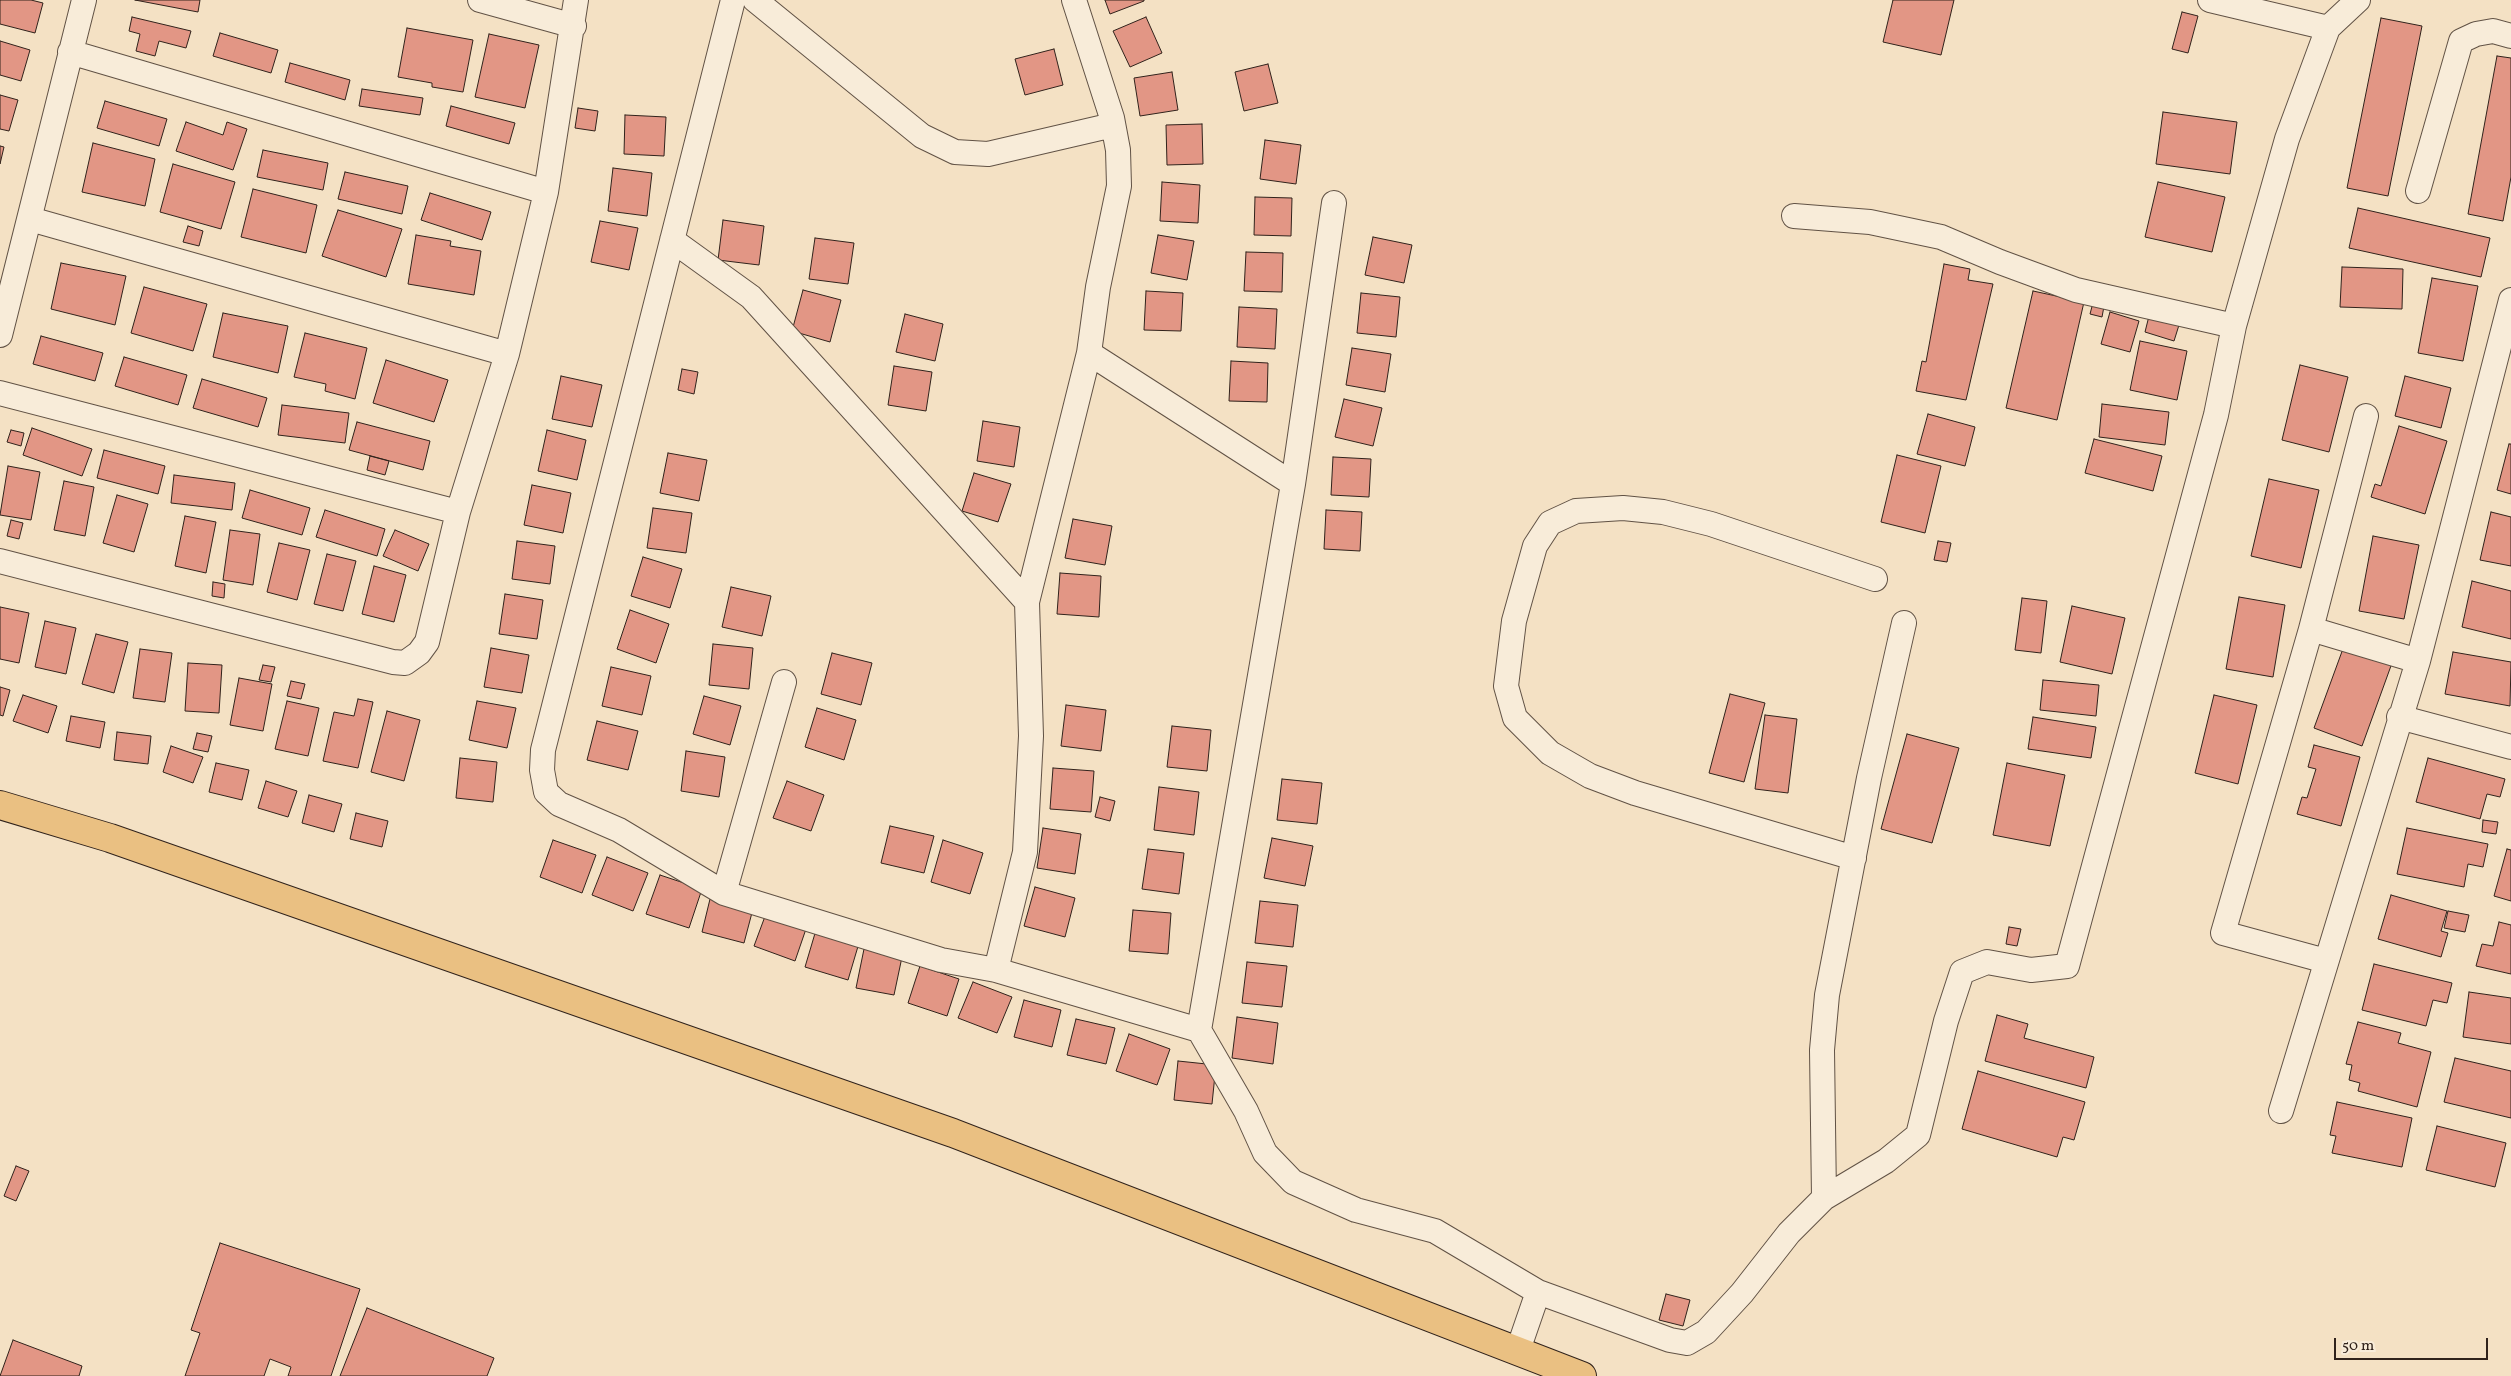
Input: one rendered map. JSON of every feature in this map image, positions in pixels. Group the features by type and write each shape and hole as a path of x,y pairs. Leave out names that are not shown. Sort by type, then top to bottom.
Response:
{"main road":[{"path":"0,805 167,857 952,1133 1582,1376"}],"street":[{"path":"0,335 84,0"},
{"path":"480,0 574,26"},
{"path":"0,561 383,660 405,663 419,653 427,642 458,512 507,354 546,192 574,26 576,0"},
{"path":"733,0 543,750 542,770 546,792 559,804 619,830 724,893 941,960 996,970 1199,1030"},
{"path":"755,0 922,136 955,152 988,154 1113,125"},
{"path":"996,970 1026,852 1030,736 1027,602 1088,353 1098,287 1119,186 1118,150 1113,125 1074,0"},
{"path":"2210,0 2328,28"},
{"path":"1334,202 1293,484 1199,1030 1246,1112 1266,1153 1293,1182 1356,1210 1435,1230 1538,1292 1670,1340 1687,1343 1706,1332 1742,1293 1789,1233 1824,1198 1886,1161 1918,1135 1946,1021 1962,972 1987,962 2031,970 2067,966 2216,415 2234,326 2287,139 2328,28 2358,0"},
{"path":"2418,191 2461,41 2476,34 2493,31 2511,36"},
{"path":"70,52 546,192"},
{"path":"1794,216 1870,222 1941,237 2000,262 2076,290 2234,326"},
{"path":"30,219 507,354"},
{"path":"672,240 751,297 1027,602"},
{"path":"2281,1111 2399,717 2418,661 2511,300"},
{"path":"1088,353 1293,484"},
{"path":"0,393 458,512"},
{"path":"2326,961 2223,934 2311,629 2366,416"},
{"path":"1854,858 1635,793 1590,776 1550,753 1515,718 1506,686 1514,621 1535,546 1550,523 1576,511 1623,508 1663,512 1711,524 1875,579"},
{"path":"1824,1198 1822,1050 1827,995 1904,623"},
{"path":"2311,629 2418,661"},
{"path":"724,893 784,682"},
{"path":"2399,717 2511,747"},
{"path":"1518,1350 1538,1292"}],"building":[{"path":"0,0 31,0 43,3 35,33 0,24"},
{"path":"135,0 200,0 198,12"},
{"path":"1105,0 1144,0 1144,1 1110,14"},
{"path":"1893,0 1954,0 1941,55 1883,42"},
{"path":"2182,12 2198,16 2188,53 2172,49"},
{"path":"132,17 191,31 186,48 159,41 155,56 136,51 140,34 129,31"},
{"path":"1146,17 1162,53 1130,67 1113,31"},
{"path":"2381,18 2422,26 2388,196 2347,188"},
{"path":"407,28 473,40 463,92 432,87 432,83 398,77"},
{"path":"220,33 278,50 271,73 213,56"},
{"path":"489,34 539,45 525,108 475,97"},
{"path":"0,41 30,50 21,81 0,75"},
{"path":"1054,49 1063,85 1025,95 1015,59"},
{"path":"2497,56 2511,58 2511,177 2503,221 2468,214"},
{"path":"290,63 350,80 345,100 285,82"},
{"path":"1268,64 1278,103 1244,111 1235,72"},
{"path":"1172,72 1178,110 1140,116 1134,78"},
{"path":"362,89 423,98 420,115 359,106"},
{"path":"0,95 18,100 9,131 0,129"},
{"path":"105,101 167,119 159,146 97,128"},
{"path":"451,106 515,123 509,144 446,126"},
{"path":"578,108 598,111 595,131 575,128"},
{"path":"2163,112 2237,122 2230,174 2156,164"},
{"path":"625,115 666,117 664,156 624,154"},
{"path":"186,122 223,135 227,122 247,129 233,170 176,151"},
{"path":"1202,124 1203,164 1167,165 1166,125"},
{"path":"1265,140 1301,145 1296,184 1260,179"},
{"path":"93,143 155,159 145,206 82,192"},
{"path":"0,146 4,147 0,164"},
{"path":"263,150 328,163 323,190 257,177"},
{"path":"173,164 235,182 221,229 160,212"},
{"path":"613,168 652,173 647,216 608,211"},
{"path":"345,172 408,186 402,214 338,199"},
{"path":"1162,182 1200,185 1198,223 1160,221"},
{"path":"2158,182 2225,197 2212,252 2145,237"},
{"path":"253,189 317,205 306,253 241,237"},
{"path":"430,193 491,212 482,240 421,220"},
{"path":"1255,197 1292,198 1291,236 1254,235"},
{"path":"2358,208 2490,238 2481,277 2349,248"},
{"path":"338,210 402,229 386,277 322,256"},
{"path":"723,220 764,226 759,265 718,260"},
{"path":"600,221 638,228 629,270 591,262"},
{"path":"188,226 203,231 199,246 183,242"},
{"path":"416,235 451,241 450,246 481,251 474,295 408,284"},
{"path":"1158,235 1194,241 1187,280 1151,273"},
{"path":"1373,237 1412,245 1404,283 1365,275"},
{"path":"815,238 854,243 848,284 809,279"},
{"path":"1246,252 1283,253 1282,292 1244,291"},
{"path":"61,263 126,276 115,325 51,309"},
{"path":"1944,264 1970,269 1968,280 1993,284 1966,400 1916,391 1922,361 1926,362"},
{"path":"2342,267 2403,269 2402,309 2340,307"},
{"path":"2432,278 2478,286 2463,361 2418,353"},
{"path":"144,287 207,304 193,351 131,333"},
{"path":"803,290 841,300 830,342 792,331"},
{"path":"1146,291 1183,293 1181,331 1144,330"},
{"path":"2033,291 2084,302 2057,420 2006,408"},
{"path":"1361,293 1400,297 1396,337 1357,333"},
{"path":"2094,299 2105,301 2102,317 2090,314"},
{"path":"1239,307 1277,309 1275,349 1237,347"},
{"path":"2110,312 2139,321 2130,352 2101,344"},
{"path":"223,313 288,326 278,373 213,357"},
{"path":"905,314 943,324 935,361 896,352"},
{"path":"2149,316 2179,325 2174,341 2145,332"},
{"path":"305,333 367,348 355,399 325,391 326,384 294,377"},
{"path":"41,336 103,353 95,381 33,364"},
{"path":"2140,341 2187,351 2177,400 2130,390"},
{"path":"1352,348 1391,354 1385,392 1346,385"},
{"path":"124,357 187,375 178,405 115,386"},
{"path":"386,360 448,380 434,422 373,403"},
{"path":"1231,361 1268,363 1267,402 1229,401"},
{"path":"2300,365 2348,377 2329,452 2282,440"},
{"path":"894,366 932,372 926,411 888,405"},
{"path":"682,369 698,372 694,394 678,390"},
{"path":"561,376 602,385 592,427 552,419"},
{"path":"2405,376 2451,388 2441,428 2395,416"},
{"path":"202,379 267,398 258,427 193,408"},
{"path":"1344,399 1382,408 1373,446 1335,437"},
{"path":"2102,404 2169,412 2165,445 2099,437"},
{"path":"282,405 349,413 345,443 278,435"},
{"path":"1928,414 1975,427 1965,466 1917,454"},
{"path":"983,421 1020,427 1014,467 977,461"},
{"path":"357,422 430,441 423,470 349,450"},
{"path":"2399,426 2447,441 2425,514 2371,497 2375,484 2381,486"},
{"path":"32,428 92,449 82,476 23,455"},
{"path":"11,430 24,433 21,446 7,442"},
{"path":"547,430 586,440 577,480 538,471"},
{"path":"2094,439 2162,456 2153,491 2085,473"},
{"path":"2509,444 2511,444 2511,494 2497,490"},
{"path":"104,450 165,466 158,494 97,478"},
{"path":"668,453 707,460 699,501 660,493"},
{"path":"1897,455 1941,466 1925,533 1881,522"},
{"path":"370,456 389,461 385,475 367,470"},
{"path":"1333,457 1371,459 1369,497 1331,495"},
{"path":"8,466 40,472 31,520 0,515"},
{"path":"974,473 1011,484 998,522 962,511"},
{"path":"174,475 235,483 232,510 171,503"},
{"path":"2269,479 2319,490 2301,568 2251,556"},
{"path":"64,481 94,487 85,536 54,530"},
{"path":"532,485 571,493 563,533 524,525"},
{"path":"250,490 310,508 302,535 242,518"},
{"path":"117,495 148,504 134,552 103,543"},
{"path":"653,508 692,513 686,553 647,548"},
{"path":"325,510 385,529 377,556 316,537"},
{"path":"1326,510 1362,512 1360,551 1324,549"},
{"path":"2491,512 2511,517 2511,566 2480,560"},
{"path":"185,516 216,522 206,573 175,566"},
{"path":"1073,519 1112,526 1105,565 1065,558"},
{"path":"11,520 23,523 19,539 7,536"},
{"path":"230,530 260,534 253,585 223,580"},
{"path":"395,530 429,544 418,571 383,556"},
{"path":"2373,536 2419,545 2404,619 2359,611"},
{"path":"517,541 555,546 550,584 512,579"},
{"path":"1938,541 1951,543 1947,562 1934,560"},
{"path":"279,543 310,550 297,600 267,592"},
{"path":"327,554 356,561 343,611 314,604"},
{"path":"643,557 682,569 670,608 631,596"},
{"path":"374,566 406,575 394,622 362,614"},
{"path":"1060,573 1101,576 1099,617 1057,614"},
{"path":"2472,581 2511,591 2511,639 2462,627"},
{"path":"213,582 225,584 224,598 212,596"},
{"path":"731,587 771,596 762,636 722,627"},
{"path":"505,594 543,600 537,639 499,634"},
{"path":"2239,597 2285,605 2273,677 2226,669"},
{"path":"2022,598 2047,601 2041,653 2015,650"},
{"path":"2072,606 2125,618 2112,674 2060,662"},
{"path":"0,607 29,613 19,663 0,659"},
{"path":"630,610 669,624 656,663 617,649"},
{"path":"45,621 76,628 66,674 35,667"},
{"path":"96,634 128,642 114,693 82,684"},
{"path":"713,644 753,648 749,689 709,685"},
{"path":"2344,646 2392,663 2362,746 2314,728"},
{"path":"491,648 529,655 522,693 484,687"},
{"path":"140,649 172,653 165,702 133,698"},
{"path":"2453,652 2511,662 2510,706 2445,694"},
{"path":"832,653 872,663 861,705 821,694"},
{"path":"188,663 222,665 219,713 185,711"},
{"path":"263,665 275,667 271,682 259,680"},
{"path":"611,667 651,676 642,715 602,706"},
{"path":"239,678 272,684 263,731 230,725"},
{"path":"2043,680 2099,685 2096,716 2040,710"},
{"path":"291,681 305,684 301,699 287,696"},
{"path":"0,687 10,690 3,716 0,715"},
{"path":"1730,694 1765,703 1744,782 1709,773"},
{"path":"23,695 57,706 48,733 13,721"},
{"path":"2214,695 2257,705 2238,784 2195,773"},
{"path":"704,696 741,706 730,745 693,734"},
{"path":"358,699 373,702 358,768 323,761 334,712 354,716"},
{"path":"287,701 319,708 308,756 275,749"},
{"path":"477,701 516,708 507,748 469,740"},
{"path":"1066,705 1106,710 1101,751 1061,746"},
{"path":"817,708 856,720 844,760 805,747"},
{"path":"387,711 420,720 404,781 371,772"},
{"path":"1765,715 1797,719 1788,793 1755,789"},
{"path":"71,716 105,722 100,748 66,741"},
{"path":"2033,717 2096,727 2091,758 2028,749"},
{"path":"597,721 638,731 628,770 587,760"},
{"path":"1172,726 1211,730 1207,771 1167,767"},
{"path":"117,732 151,736 148,764 114,760"},
{"path":"197,733 212,736 208,752 193,749"},
{"path":"1907,734 1959,748 1932,843 1881,829"},
{"path":"2314,745 2360,757 2341,826 2297,814 2302,797 2307,798 2316,769 2308,767"},
{"path":"171,746 203,757 193,783 163,772"},
{"path":"686,751 725,757 719,797 681,791"},
{"path":"460,758 497,762 493,802 456,798"},
{"path":"2428,758 2505,779 2500,797 2487,794 2480,819 2416,802"},
{"path":"216,763 249,770 242,800 209,792"},
{"path":"2007,763 2065,775 2050,846 1993,835"},
{"path":"1053,768 1094,771 1091,812 1050,809"},
{"path":"1282,779 1322,783 1317,824 1277,820"},
{"path":"266,781 297,791 288,817 258,808"},
{"path":"787,781 824,795 811,831 773,818"},
{"path":"1159,787 1199,792 1194,835 1154,830"},
{"path":"309,795 342,804 334,832 302,823"},
{"path":"1100,797 1115,801 1110,821 1095,817"},
{"path":"356,813 388,821 382,847 350,839"},
{"path":"2483,820 2498,822 2496,834 2482,832"},
{"path":"890,826 934,836 924,873 881,863"},
{"path":"1043,828 1081,834 1075,874 1037,868"},
{"path":"2407,828 2488,844 2483,867 2468,864 2464,887 2397,874"},
{"path":"1272,838 1313,846 1305,886 1264,878"},
{"path":"553,840 596,855 582,893 540,877"},
{"path":"943,840 983,853 970,894 931,882"},
{"path":"1148,849 1184,853 1179,894 1142,889"},
{"path":"2507,849 2511,850 2511,901 2494,896"},
{"path":"607,857 648,873 633,911 592,895"},
{"path":"660,875 702,889 689,928 646,914"},
{"path":"1035,887 1075,898 1065,937 1024,926"},
{"path":"711,895 754,905 744,943 702,932"},
{"path":"2391,895 2447,911 2441,931 2448,933 2441,957 2378,939"},
{"path":"1260,901 1298,905 1293,947 1255,943"},
{"path":"1133,910 1171,913 1168,954 1129,951"},
{"path":"767,911 807,926 795,961 754,946"},
{"path":"2448,911 2469,915 2465,932 2444,928"},
{"path":"2499,922 2511,925 2511,974 2476,966 2482,944 2493,946"},
{"path":"2009,927 2021,929 2017,946 2006,944"},
{"path":"816,930 859,943 848,980 805,967"},
{"path":"864,949 902,957 894,995 856,988"},
{"path":"1247,962 1287,966 1282,1007 1242,1003"},
{"path":"2374,964 2452,983 2447,1003 2433,1000 2426,1026 2362,1010"},
{"path":"920,966 959,979 947,1016 908,1003"},
{"path":"973,982 1012,997 997,1033 958,1018"},
{"path":"2469,992 2511,998 2511,1044 2463,1037"},
{"path":"1024,1000 1061,1010 1052,1047 1014,1037"},
{"path":"1997,1015 2028,1024 2024,1038 2094,1057 2086,1088 1985,1061"},
{"path":"1237,1017 1278,1023 1273,1064 1232,1058"},
{"path":"1076,1019 1115,1028 1106,1064 1067,1055"},
{"path":"2358,1022 2401,1033 2398,1043 2431,1052 2417,1107 2358,1091 2360,1083 2349,1080 2352,1065 2346,1064"},
{"path":"1129,1034 1170,1049 1157,1085 1116,1071"},
{"path":"2455,1058 2511,1071 2511,1118 2444,1102"},
{"path":"1178,1061 1216,1065 1212,1104 1174,1100"},
{"path":"1978,1071 2085,1102 2074,1140 2063,1137 2057,1157 1962,1129"},
{"path":"2337,1102 2412,1118 2402,1167 2332,1153 2336,1136 2330,1135"},
{"path":"2437,1126 2506,1143 2495,1187 2426,1170"},
{"path":"16,1166 29,1171 16,1201 4,1196"},
{"path":"220,1243 360,1289 331,1376 288,1376 291,1367 270,1359 264,1376 185,1376 200,1333 191,1330"},
{"path":"1666,1294 1690,1300 1683,1326 1659,1320"},
{"path":"367,1308 494,1358 487,1376 340,1376"},
{"path":"13,1340 82,1366 79,1376 0,1376"}]}
